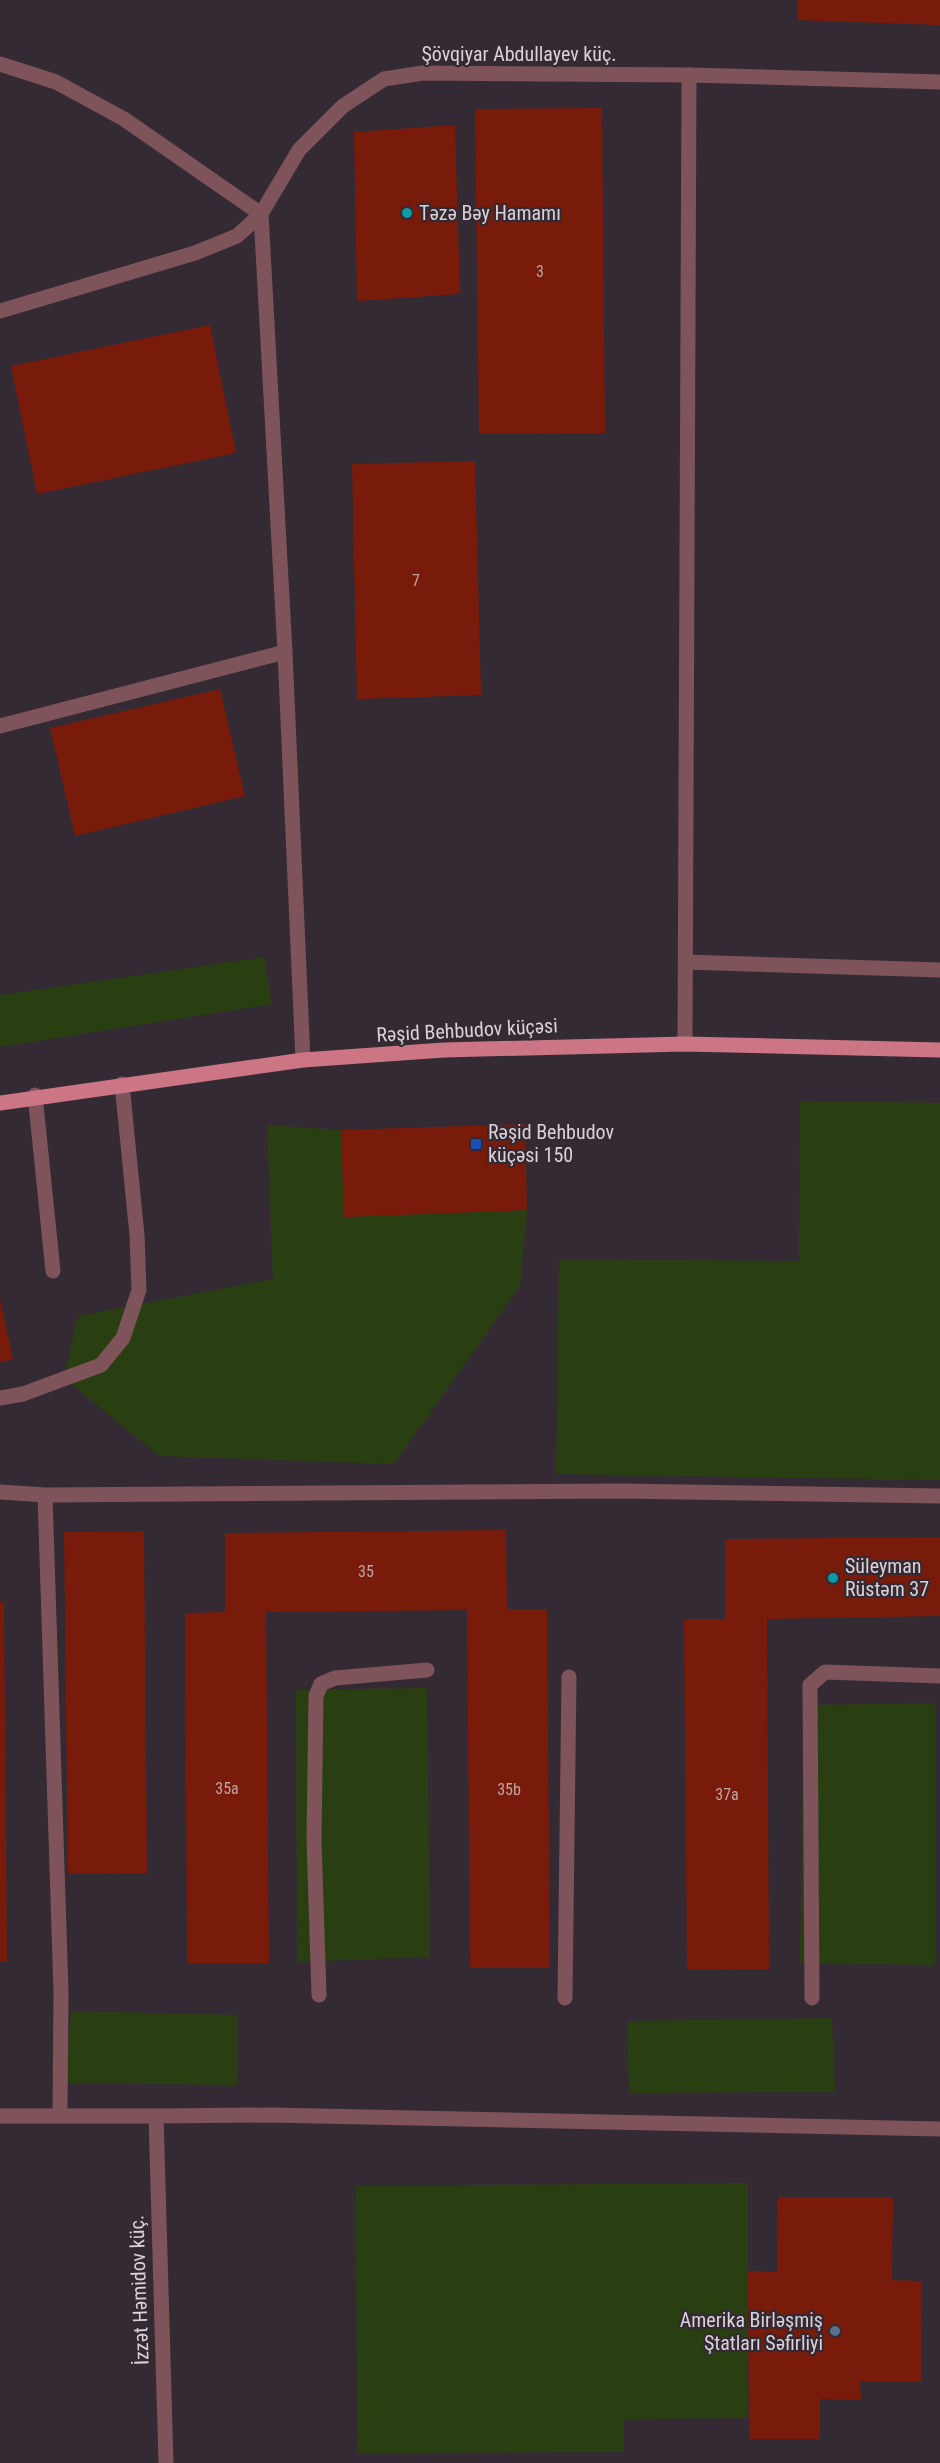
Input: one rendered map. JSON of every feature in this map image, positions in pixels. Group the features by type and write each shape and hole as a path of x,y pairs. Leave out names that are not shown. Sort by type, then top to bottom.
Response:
{"main road":[{"name":"Rəşid Behbudov küçəsi","path":"0,1102 35,1095 303,1060 444,1050 685,1044 940,1050"}],"street":[{"path":"0,64 56,82 124,119 261,214 285,652 303,1060"},
{"name":"Şövqiyar Abdullayev küç.","path":"0,311 195,253 237,236 261,214 299,150 344,106 384,80 423,73 689,75 940,82"},
{"path":"685,1044 689,75"},
{"path":"0,726 285,652"},
{"path":"686,962 940,970"},
{"path":"0,1398 23,1394 101,1365 123,1338 139,1290 137,1235 122,1084"},
{"path":"35,1095 53,1271"},
{"path":"0,1492 45,1495 620,1491 940,1496"},
{"path":"45,1495 61,1992 60,2114"},
{"path":"319,1995 314,1840 316,1696 321,1684 335,1678 427,1670"},
{"path":"812,1998 810,1685 825,1672 940,1676"},
{"path":"565,1998 569,1677"},
{"path":"0,2116 282,2115 940,2129"},
{"name":"İzzət Həmidov küç.","path":"156,2116 166,2463"}],"green space":[{"path":"264,957 272,1004 0,1047 0,995"},
{"path":"800,1101 940,1103 940,1480 556,1474 559,1259 799,1261"},
{"path":"267,1125 341,1130 344,1217 527,1210 520,1286 394,1464 159,1456 64,1378 78,1316 273,1279"},
{"path":"427,1688 430,1957 297,1962 296,1690"},
{"path":"935,1703 935,1965 800,1963 804,1705"},
{"path":"71,2011 238,2015 237,2085 66,2083"},
{"path":"832,2018 835,2092 629,2093 627,2021"},
{"path":"748,2183 748,2418 624,2419 624,2452 357,2453 356,2186"}],"building":[{"path":"798,0 940,0 940,25 798,20"},
{"path":"602,108 605,433 479,434 475,109"},
{"name":"Təzə Bəy Hamamı","path":"455,125 460,294 357,301 354,132"},
{"path":"210,325 236,453 37,494 11,366"},
{"path":"475,461 481,695 357,699 352,464"},
{"path":"220,689 245,796 75,836 50,728"},
{"path":"525,1124 527,1210 344,1217 341,1130"},
{"path":"0,1299 13,1359 0,1362"},
{"path":"506,1530 507,1609 547,1609 550,1968 470,1968 467,1610 266,1612 269,1963 187,1963 185,1613 225,1612 225,1533"},
{"path":"144,1531 147,1873 68,1874 64,1532"},
{"path":"940,1537 940,1616 767,1619 769,1969 687,1970 684,1619 725,1619 725,1539"},
{"path":"0,1602 4,1602 7,1961 0,1961"},
{"name":"Amerika Birləşmiş Ştatları Səfirliyi","path":"778,2197 893,2197 892,2280 922,2281 921,2381 860,2381 861,2400 820,2399 820,2439 749,2439 748,2271 777,2272"}],"place":[{"name":"Təzə Bəy Hamamı","path":"407,213"},
{"name":"Rəşid Behbudov küçəsi 150","path":"476,1144"},
{"name":"Süleyman Rüstəm 37","path":"833,1578"},
{"name":"Amerika Birləşmiş Ştatları Səfirliyi","path":"835,2331"}]}
